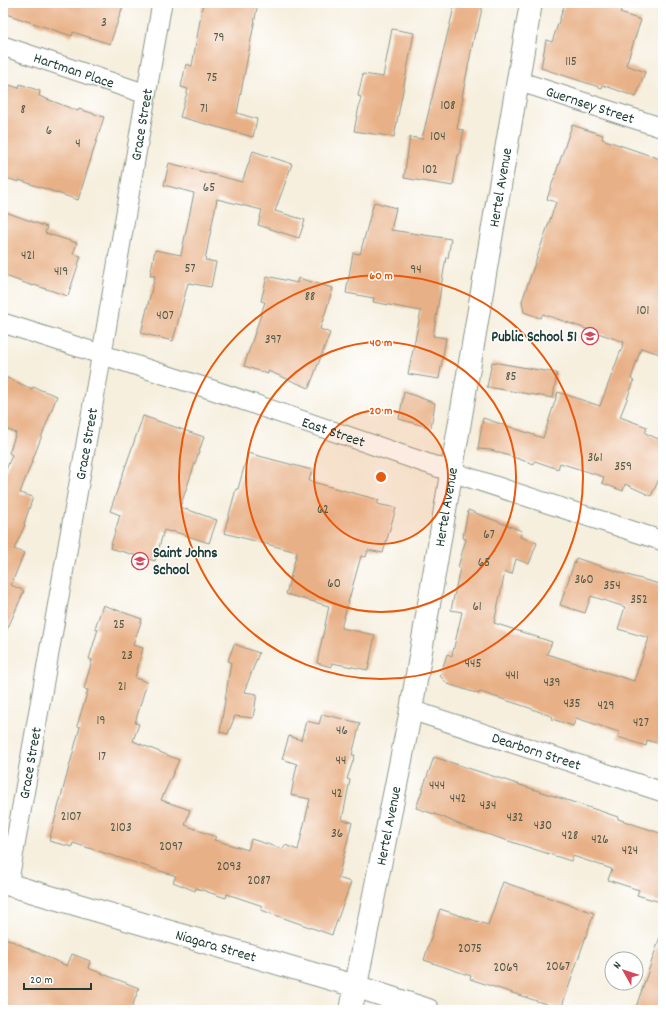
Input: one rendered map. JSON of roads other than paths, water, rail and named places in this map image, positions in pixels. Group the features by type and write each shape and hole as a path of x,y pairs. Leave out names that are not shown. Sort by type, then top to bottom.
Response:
{"street":[{"name":"Grace Street","path":"6,884 102,355 162,3"},
{"name":"Hertel Avenue","path":"351,1010 411,710 531,3"},
{"name":"Hartman Place","path":"3,46 146,94"},
{"name":"Guernsey Street","path":"518,81 663,128"},
{"name":"East Street","path":"3,322 213,390 452,472 663,541"},
{"name":"Dearborn Street","path":"411,710 663,792"},
{"name":"Niagara Street","path":"6,884 355,986 428,1010"}],"place":[{"name":"Public School 51","path":"590,336"},
{"name":"Saint Johns School","path":"140,561"}]}
